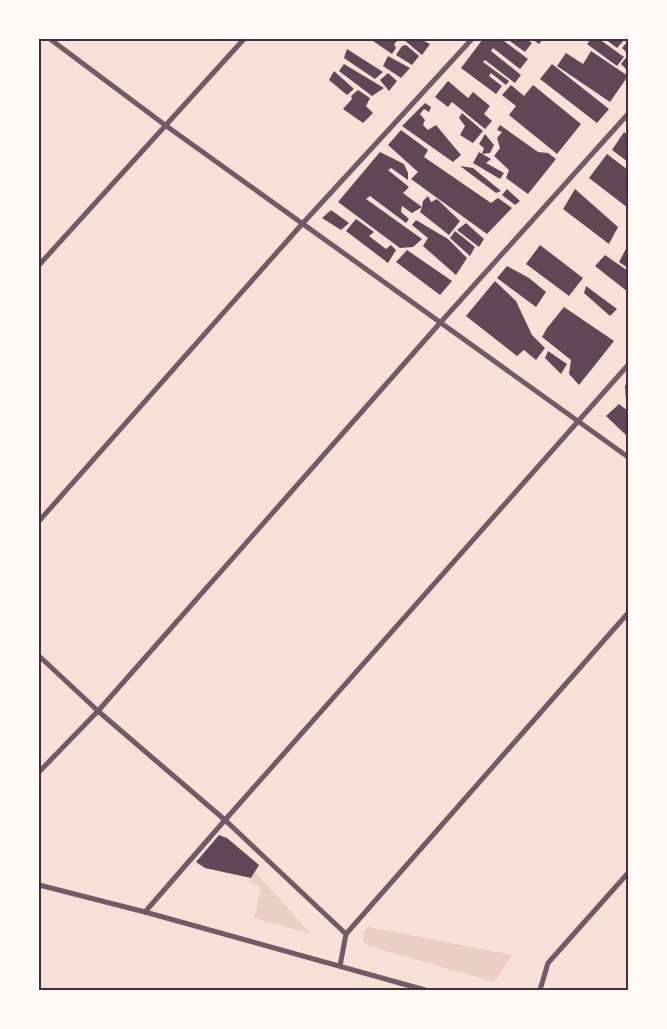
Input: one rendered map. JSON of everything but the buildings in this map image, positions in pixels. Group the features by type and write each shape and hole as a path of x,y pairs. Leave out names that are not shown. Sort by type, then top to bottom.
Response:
{"street":[{"path":"50,39 165,125 303,223 440,324 628,457"},
{"path":"39,265 244,39"},
{"path":"39,521 303,223 472,39"},
{"path":"39,772 98,710 628,114"},
{"path":"145,912 224,820 628,365"},
{"path":"340,966 346,934 628,613"},
{"path":"39,656 224,820 346,934"},
{"path":"540,990 548,963 628,873"},
{"path":"39,885 145,912 425,990"}],"shaded area":[{"path":"255,872 311,934 254,918 261,887 248,881"},
{"path":"368,927 512,955 494,982 369,946 363,941 364,931"}]}
